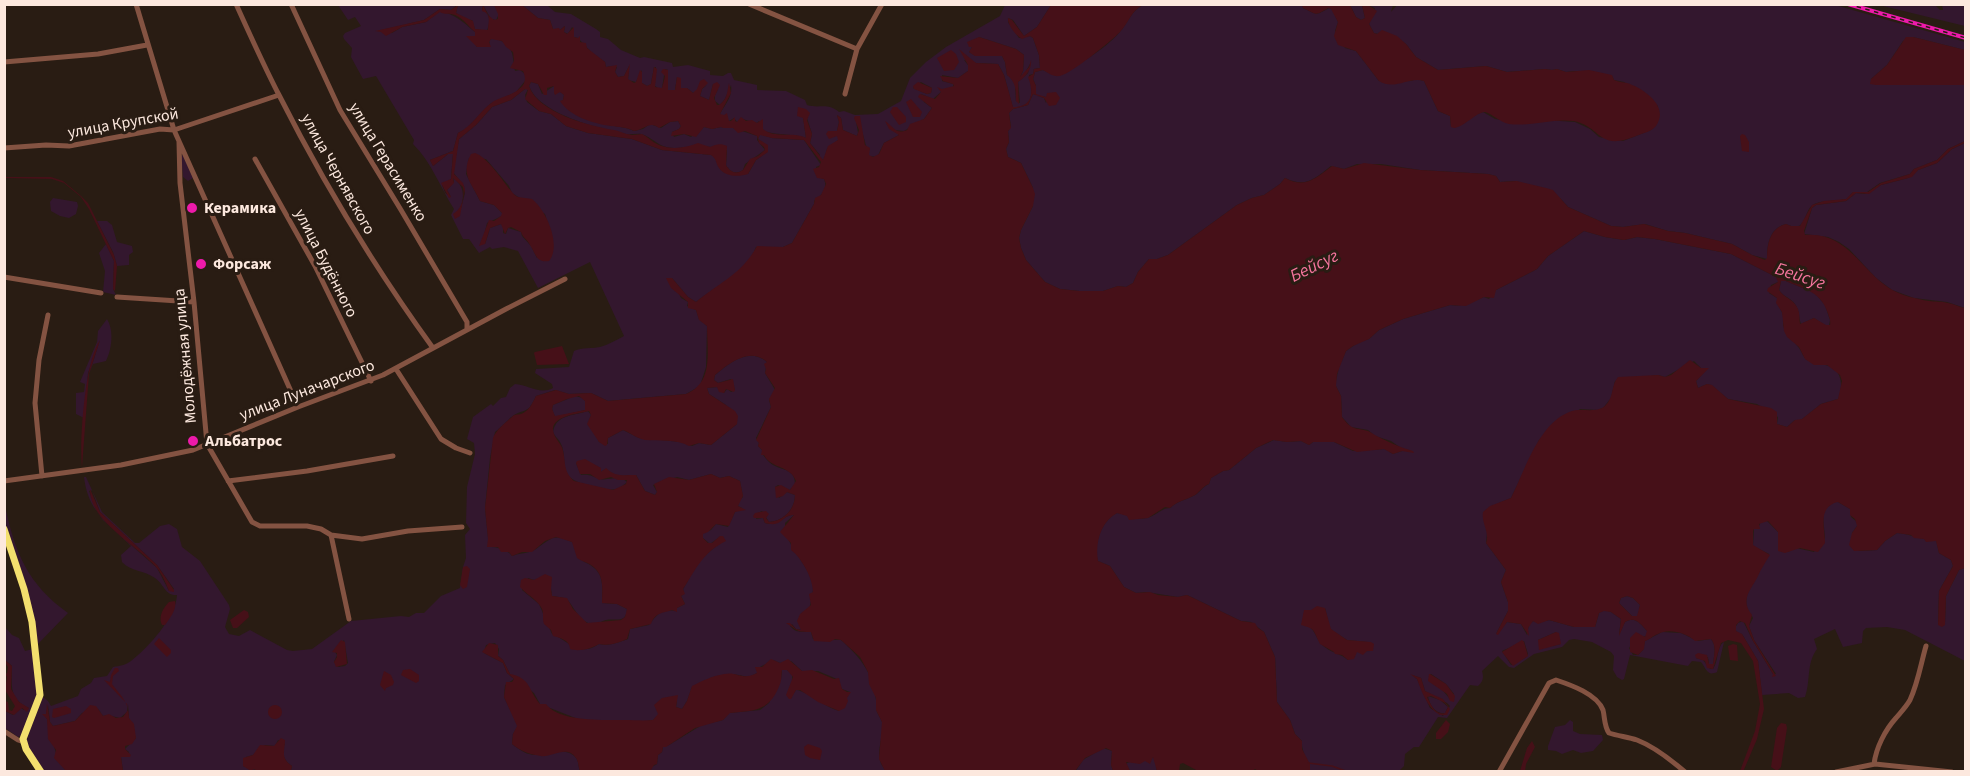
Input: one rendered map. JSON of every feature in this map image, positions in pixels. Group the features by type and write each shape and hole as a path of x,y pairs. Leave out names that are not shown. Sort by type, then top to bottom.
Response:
{"main road":[{"path":"4,529 8,551 30,613 40,692 24,741 26,749 41,771"}],"street":[{"path":"136,4 174,130 298,407"},
{"name":"улица Чернявского","path":"236,4 279,95 340,208 372,261 433,348"},
{"name":"улица Герасименко","path":"291,4 332,96 467,322 467,329"},
{"path":"749,4 856,49"},
{"path":"846,94 856,49 882,4"},
{"path":"4,62 98,54 147,45"},
{"name":"улица Крупской","path":"4,148 69,146 160,129 174,130 279,95"},
{"name":"Молодёжная улица","path":"179,142 182,194 207,444 254,525 307,526 321,529 331,535 362,539 408,531 462,527"},
{"name":"улица Будённого","path":"255,159 315,267 371,381"},
{"path":"4,277 101,293"},
{"name":"улица Луначарского","path":"4,481 131,463 189,451 298,407 371,381 565,279"},
{"path":"117,297 194,302"},
{"path":"42,476 35,397 48,315"},
{"path":"396,369 441,439 470,453"},
{"path":"228,481 307,471 393,456"},
{"path":"331,535 349,619"},
{"path":"1870,767 1890,725 1910,700 1926,646"},
{"path":"1499,771 1549,683 1556,680 1596,700 1602,709 1609,733 1637,740 1666,756 1685,771"},
{"path":"4,731 24,741"},
{"path":"1836,771 1870,767 1953,771"}],"shaded area":[{"path":"494,4 499,14 496,20 491,19 483,5 482,10 487,13 490,20 487,31 475,29 472,20 466,20 456,13 458,5"},
{"path":"1398,4 1835,5 1965,42 1965,50 1913,37 1903,41 1887,65 1871,79 1876,85 1965,85 1965,141 1948,149 1937,160 1914,169 1910,174 1880,183 1867,192 1853,192 1847,199 1820,202 1812,206 1799,226 1786,224 1776,229 1769,242 1767,259 1752,255 1732,244 1645,224 1611,226 1568,207 1560,198 1516,181 1500,182 1496,176 1488,174 1420,170 1381,164 1357,164 1344,169 1331,166 1310,181 1299,182 1285,178 1264,195 1237,205 1168,255 1149,259 1138,272 1133,283 1126,287 1118,286 1103,291 1060,289 1045,282 1026,260 1021,248 1019,238 1033,206 1033,188 1021,163 1008,157 1006,149 1009,142 1008,131 1011,127 1009,113 1013,109 1028,105 1033,94 1037,95 1033,79 1035,72 1043,70 1061,74 1070,70 1111,41 1135,10 1143,5 1302,5 1303,8 1316,14 1329,8 1332,9 1338,22 1335,31 1345,48 1356,51 1379,81 1416,79 1424,81 1438,111 1450,116 1451,127 1462,124 1483,112 1495,119 1527,124 1546,120 1575,122 1590,129 1599,137 1623,141 1651,130 1658,120 1658,106 1624,82 1614,80 1612,76 1566,72 1557,69 1507,72 1486,66 1438,70 1416,57 1399,39 1374,33 1369,24 1375,8 1368,5 1393,5 1391,12"},
{"path":"338,5 457,5 451,10 440,9 424,20 378,31 392,33 402,27 426,22 440,11 455,17 475,32 475,36 470,36 477,47 490,46 489,40 494,38 501,41 511,50 515,71 520,70 525,74 525,81 516,92 490,104 466,129 458,133 453,151 430,160 433,166 448,154 453,154 451,179 442,185 445,193 451,197 447,190 454,182 453,178 460,185 463,197 460,212 465,193 464,186 453,172 459,139 492,107 511,100 525,89 528,89 525,95 527,102 539,111 551,114 566,126 588,133 632,139 662,150 711,155 715,157 723,172 748,174 756,160 767,152 764,143 758,139 760,134 772,138 804,140 821,165 816,167 821,178 824,179 825,189 814,201 792,243 783,247 756,247 752,256 739,271 696,302 688,297 672,278 681,298 688,302 687,306 696,310 699,319 707,326 706,367 700,386 686,394 608,401 591,393 569,394 555,390 536,396 529,408 514,415 495,432 485,508 489,547 502,549 512,556 533,551 552,538 572,542 581,559 599,575 602,584 602,603 617,604 627,609 623,619 606,620 595,624 584,621 566,599 552,596 551,577 534,580 528,578 522,590 539,604 552,634 579,649 592,648 599,644 613,644 628,639 630,629 649,625 663,612 676,611 685,604 681,596 684,594 683,589 695,567 715,547 721,536 710,544 703,538 703,533 711,530 716,524 728,527 735,512 742,508 738,506 739,500 743,497 740,481 729,476 720,478 711,474 689,480 677,477 653,485 657,492 655,495 645,491 636,475 616,475 606,469 601,472 600,468 589,462 576,463 581,475 600,479 620,478 627,482 611,490 590,486 568,475 560,442 553,432 562,419 588,411 591,415 590,426 599,442 608,444 608,438 623,430 639,438 682,442 692,446 699,443 711,445 737,424 726,405 709,394 707,388 717,387 724,393 727,389 731,392 735,390 731,379 718,383 714,380 715,375 739,358 753,356 760,358 767,362 765,373 775,390 769,400 771,407 756,438 758,446 770,463 788,471 795,479 795,484 790,490 778,485 775,487 779,498 787,492 795,495 793,505 783,517 769,522 762,511 758,513 756,519 763,518 765,523 770,524 794,515 785,523 786,532 809,574 813,590 802,630 796,629 792,624 790,626 797,631 811,632 813,639 841,640 865,667 872,682 876,709 882,722 879,754 882,766 887,771 645,771 657,764 658,755 662,752 663,747 702,725 723,720 729,713 760,710 769,703 781,679 782,670 787,670 792,674 792,683 788,691 792,696 796,690 800,691 839,711 850,692 842,689 837,679 818,671 802,671 791,661 780,663 773,660 760,667 757,673 749,677 733,674 717,676 692,687 682,709 676,707 677,701 653,720 578,719 540,704 534,693 510,674 503,660 498,656 499,649 495,643 486,645 484,653 503,663 507,673 514,679 505,685 504,697 518,726 513,734 512,744 535,755 566,752 577,759 580,771 282,771 291,770 292,766 284,756 285,744 278,740 275,746 265,745 253,755 246,757 243,766 259,771 123,771 121,757 127,757 129,752 125,749 136,738 129,718 128,704 127,712 120,718 103,716 98,709 82,713 75,721 53,726 50,722 48,705 46,714 44,714 51,741 58,761 66,771 43,771 26,742 42,696 51,706 78,696 81,689 91,683 94,678 107,676 113,667 131,661 153,640 166,622 172,613 177,595 170,594 151,575 129,568 122,562 121,555 131,546 112,528 157,568 169,591 174,589 157,565 100,512 92,491 102,512 135,543 139,543 160,526 169,524 177,529 182,547 200,561 229,605 225,627 229,634 239,636 250,630 287,650 312,649 351,621 409,617 416,613 424,613 441,596 460,588 466,558 465,535 470,529 466,523 467,487 475,454 474,443 467,439 473,417 506,397 510,388 515,384 539,390 553,388 552,384 535,373 536,369 569,367 574,351 597,348 624,336 590,262 538,288 518,251 504,247 492,249 490,247 479,253 469,239 463,239 451,215 454,209 449,201 431,167 413,144 414,140 376,76 363,79 351,57 352,48 343,36 361,26 355,17 348,20","holes":["469,158 486,159 509,186 512,193 545,214 551,234 537,258 521,232 508,228 506,234 503,233 501,224 490,228 485,244 480,244 487,223 502,216 502,213 494,205 480,201 466,174","344,640 348,663 345,666 338,667 334,662 337,655 334,650"]},
{"path":"522,5 547,5 555,12 571,14 600,32 600,37 608,39 621,50 640,58 672,63 673,67 688,65 710,71 710,75 723,76 731,73 734,80 757,85 757,90 786,91 805,100 807,105 827,106 839,112 844,111 855,115 878,114 901,101 910,78 926,62 946,47 1000,16 1005,5 1051,5 1037,27 1024,36 1013,20 1008,18 1008,22 1019,38 1030,36 1033,38 1039,55 1040,68 1034,69 1033,74 1029,75 1031,97 1025,104 1013,108 1004,75 998,64 964,60 968,65 968,71 958,78 942,75 942,81 953,84 953,88 941,92 933,99 921,94 924,102 932,108 924,119 904,131 894,130 886,124 899,135 884,143 877,157 869,156 856,121 857,136 843,130 841,118 837,115 839,122 837,131 828,131 838,136 838,140 827,149 824,160 820,159 820,155 810,143 812,134 807,118 803,117 806,138 764,131 759,121 757,123 742,119 737,122 734,118 729,121 720,114 730,97 731,85 720,105 715,101 718,89 713,84 709,100 700,96 702,89 707,85 693,93 687,88 681,88 677,77 675,90 668,90 668,70 665,69 662,88 659,89 654,85 656,67 654,67 651,84 647,86 642,83 642,70 636,82 628,80 629,66 624,76 618,77 615,72 617,67 606,67 605,62 574,37 572,27 568,34 564,32 565,26 560,30 553,29 550,20 538,18","holes":["979,37 1016,49 1024,55 1020,78 1031,62 1028,73 1018,82 1020,103 1016,101 1015,84 1013,78 1007,75 1002,56 976,56 969,52","921,82 932,88 931,93 927,94 913,88"]},
{"path":"1350,5 1362,5 1365,18 1361,20 1356,17"},
{"path":"1879,5 1935,5 1943,10 1942,5 1965,5 1965,26"},
{"path":"531,82 538,84 542,94 554,86 564,95 561,101 566,105 576,112 605,124 634,131 650,124 661,128 670,122 678,121 681,126 672,132 674,137 684,134 691,137 704,127 733,128 757,136 757,140 765,150 745,164 743,170 733,172 726,165 727,150 706,147 668,148 642,134 626,134 571,119 545,105 535,96 529,86"},
{"path":"1965,143 1965,308 1947,302 1914,298 1892,290 1876,278 1849,249 1839,242 1828,237 1804,234 1812,208 1816,205 1846,201 1856,193 1865,194 1881,185 1908,178 1918,170 1937,163 1952,149"},
{"path":"183,155 193,178 188,181 183,177 181,156"},
{"path":"53,198 77,202 76,214 69,218 51,211 50,202"},
{"path":"97,221 107,221 112,225 117,242 132,246 133,252 129,255 129,265 117,266 113,252"},
{"path":"1584,231 1624,240 1637,237 1655,239 1731,254 1778,279 1778,282 1771,285 1769,293 1777,298 1786,332 1807,360 1831,367 1840,378 1841,389 1838,399 1821,404 1801,420 1795,420 1787,427 1777,424 1778,417 1757,404 1728,399 1711,385 1707,384 1698,388 1696,381 1708,368 1701,368 1694,361 1665,377 1658,375 1615,381 1611,398 1603,408 1580,409 1539,440 1511,498 1499,503 1487,533 1486,543 1506,570 1501,582 1508,602 1508,611 1496,634 1507,622 1521,624 1527,635 1529,624 1533,621 1538,623 1549,620 1574,627 1595,627 1599,613 1604,610 1621,619 1619,635 1625,622 1632,620 1640,623 1647,631 1647,636 1642,637 1639,634 1629,648 1633,655 1638,655 1643,650 1645,641 1662,632 1681,633 1698,641 1711,639 1715,648 1713,664 1709,664 1708,657 1696,658 1703,660 1710,669 1713,669 1721,644 1724,642 1717,672 1709,673 1701,662 1692,661 1688,666 1630,655 1622,680 1613,670 1614,656 1611,652 1592,642 1574,639 1569,640 1562,647 1534,654 1514,668 1509,667 1498,656 1482,671 1481,683 1478,686 1470,685 1447,718 1438,717 1419,747 1414,747 1405,754 1404,766 1399,771 1310,771 1302,741 1295,734 1290,720 1277,702 1275,657 1264,632 1251,622 1241,621 1187,595 1178,597 1146,592 1136,593 1124,587 1110,566 1098,561 1098,541 1103,527 1117,513 1147,518 1170,508 1195,495 1209,484 1211,478 1229,470 1256,448 1274,440 1301,441 1309,445 1313,442 1334,442 1353,451 1385,449 1393,454 1402,451 1391,441 1375,436 1368,430 1351,427 1342,417 1341,396 1336,381 1346,351 1359,342 1369,339 1379,330 1403,319 1450,305 1467,304 1484,297 1489,299 1496,290 1537,269 1548,256","holes":["1325,608 1330,629 1347,640 1367,642 1370,651 1356,652 1348,660 1323,646 1307,625","1556,632 1560,644 1553,646 1538,640","1524,641 1528,654 1511,665 1502,651","1429,674 1446,684 1454,694 1449,698","1412,675 1421,678 1425,691 1450,706 1443,716 1430,708 1417,679"]},
{"path":"106,244 114,261 113,289 116,295 103,292 105,271 99,253"},
{"path":"1781,281 1815,293 1825,305 1830,320 1829,325 1826,326 1814,318 1801,324 1796,306 1779,290"},
{"path":"107,319 111,334 110,351 106,361 93,364 89,374 100,340 88,373 84,418 76,414 76,393 84,392 85,384 80,382 97,342 98,331"},
{"path":"575,396 583,398 586,403 585,410 555,417 553,405"},
{"path":"84,477 86,477 97,511 86,489"},
{"path":"4,501 12,535 24,564 42,590 68,613 36,646 26,590 5,524"},
{"path":"1834,502 1850,509 1851,517 1857,522 1852,539 1859,551 1877,550 1897,533 1936,540 1939,553 1951,560 1953,566 1939,591 1938,625 1945,622 1946,596 1959,570 1965,568 1965,661 1905,630 1887,627 1866,628 1863,631 1862,643 1843,647 1835,629 1814,639 1817,649 1811,660 1805,697 1798,698 1789,693 1762,695 1758,661 1742,634 1737,633 1735,628 1743,621 1773,674 1776,674 1754,640 1749,626 1753,618 1746,604 1747,596 1769,554 1753,546 1754,529 1758,528 1761,522 1767,521 1778,532 1778,547 1788,552 1796,548 1814,552 1825,538 1823,517 1825,509"},
{"path":"1627,596 1640,605 1638,616 1632,616 1619,603 1621,598"},
{"path":"4,626 12,635 19,638 25,651 33,649 38,697 22,735 18,737 5,728 5,711 13,715 21,708 24,710 29,708 14,696 12,666 5,660"},
{"path":"1428,696 1440,700 1448,707 1445,713 1434,708"},
{"path":"1570,720 1573,722 1573,731 1580,734 1602,735 1603,740 1593,751 1581,753 1573,750 1562,754 1548,750 1555,727 1565,725"},
{"path":"1103,748 1112,751 1113,771 1075,772 1083,760"},
{"path":"1153,757 1157,771 1130,771 1126,764 1146,760"}],"water":[{"name":"Бейсуг","path":"458,5 456,13 473,21 475,29 488,30 488,16 482,11 483,5 488,15 494,20 498,19 498,14 494,5 522,5 538,18 550,20 553,29 559,28 560,30 565,26 564,32 567,34 574,27 574,37 580,36 580,42 586,43 587,48 605,62 606,67 617,65 615,72 618,77 624,76 630,64 628,79 636,82 640,70 642,83 647,86 651,84 654,67 657,69 655,87 662,88 665,76 661,72 663,69 668,70 668,90 675,90 677,77 681,78 681,88 687,88 693,93 700,81 704,79 708,83 702,89 700,96 709,100 713,84 717,82 720,85 714,98 717,105 726,98 729,83 731,93 720,114 727,113 729,121 735,117 737,122 741,117 746,121 752,120 757,123 763,119 763,129 768,132 806,138 803,118 797,116 798,107 806,109 810,113 807,120 812,134 810,143 823,160 828,146 838,140 837,136 829,139 826,134 828,131 837,131 839,122 837,115 841,118 843,130 857,136 859,130 854,118 860,116 865,145 870,148 869,155 873,157 879,154 884,143 899,135 889,129 885,121 897,131 903,131 907,130 910,124 924,119 932,108 918,97 919,95 935,99 941,92 937,87 942,89 954,86 943,81 940,76 958,78 968,71 968,65 959,49 976,63 998,64 1004,75 1013,107 1025,104 1031,93 1028,77 1033,74 1034,69 1040,68 1039,55 1033,38 1030,36 1022,39 1010,26 1008,18 1024,36 1037,27 1051,5 1143,5 1136,10 1115,37 1066,74 1053,75 1043,70 1035,72 1033,79 1036,94 1046,97 1047,93 1056,92 1060,98 1056,105 1049,106 1044,98 1033,94 1028,105 1013,109 1009,113 1011,128 1008,131 1009,142 1006,149 1008,157 1021,163 1035,194 1033,206 1021,230 1019,238 1021,248 1026,260 1045,282 1060,289 1079,291 1103,291 1118,286 1126,287 1133,283 1138,272 1149,259 1168,255 1237,205 1264,195 1285,178 1299,182 1310,181 1332,166 1344,169 1364,163 1420,170 1488,174 1496,176 1500,182 1517,181 1546,188 1553,190 1568,207 1611,226 1644,224 1685,233 1732,244 1765,260 1769,242 1776,229 1786,224 1800,226 1812,205 1824,201 1846,199 1853,192 1868,192 1881,183 1910,174 1914,169 1937,160 1948,149 1965,141 1937,163 1918,170 1912,177 1881,185 1869,194 1856,193 1846,201 1816,205 1812,208 1804,231 1805,235 1819,235 1842,245 1879,280 1903,295 1946,302 1965,308 1965,568 1959,570 1946,596 1945,625 1942,627 1938,625 1939,591 1953,566 1951,560 1939,553 1936,541 1926,542 1924,539 1897,533 1877,550 1854,551 1849,545 1852,533 1857,526 1855,519 1850,515 1850,509 1838,502 1827,508 1825,513 1825,543 1818,552 1800,548 1785,553 1778,551 1778,532 1768,521 1759,524 1760,529 1753,531 1753,545 1770,555 1748,594 1747,604 1752,615 1749,626 1754,640 1776,676 1772,677 1773,674 1753,641 1745,623 1740,621 1736,625 1736,631 1742,634 1758,661 1764,709 1757,739 1743,772 1740,771 1755,731 1760,704 1753,661 1741,643 1728,640 1721,643 1713,669 1707,668 1705,661 1696,658 1695,655 1698,653 1707,655 1709,664 1713,664 1715,648 1711,639 1695,641 1672,631 1662,632 1645,641 1644,649 1638,655 1630,652 1630,638 1636,632 1645,637 1647,631 1640,623 1632,620 1625,622 1619,636 1621,619 1611,612 1599,613 1595,627 1574,627 1549,620 1538,624 1533,621 1528,628 1529,636 1521,624 1507,622 1498,635 1496,634 1508,611 1508,602 1501,582 1506,570 1486,543 1483,512 1490,506 1511,498 1534,449 1558,418 1569,412 1597,410 1605,406 1618,377 1658,375 1665,377 1690,360 1701,368 1709,368 1696,381 1698,388 1707,384 1712,385 1728,399 1771,408 1777,412 1777,424 1787,427 1821,404 1838,399 1842,381 1840,375 1827,365 1814,365 1805,359 1799,347 1787,337 1782,312 1776,303 1777,298 1767,291 1778,282 1776,277 1731,254 1655,239 1637,237 1624,240 1584,231 1548,256 1537,269 1496,290 1494,298 1484,297 1466,306 1450,305 1403,319 1379,330 1369,339 1346,351 1337,374 1336,386 1341,396 1342,417 1352,427 1368,431 1414,453 1402,451 1393,454 1384,449 1357,452 1334,442 1313,442 1309,445 1301,441 1273,440 1256,448 1229,470 1211,478 1209,484 1195,495 1170,508 1165,507 1148,518 1129,520 1127,516 1117,513 1106,522 1098,541 1098,561 1110,566 1124,587 1136,593 1150,592 1178,597 1187,595 1241,621 1255,623 1264,632 1275,657 1277,702 1290,720 1295,734 1302,741 1302,749 1310,764 1310,771 1260,772 1255,769 1251,772 1198,771 1183,763 1180,764 1179,771 1157,771 1153,757 1150,764 1145,761 1140,764 1126,762 1130,771 1113,771 1112,751 1106,748 1085,758 1075,771 885,771 879,759 882,722 876,710 876,698 869,684 868,672 860,657 841,640 814,641 811,632 803,632 796,629 801,630 797,621 800,614 811,605 809,594 813,592 813,587 803,563 791,550 791,543 780,532 794,515 775,524 765,523 763,518 753,516 755,513 766,511 769,514 766,518 769,522 787,514 793,505 795,495 787,492 776,498 775,487 781,485 790,490 796,481 789,472 761,455 762,450 756,440 771,407 769,399 775,388 765,373 764,364 767,362 760,358 747,356 739,358 715,375 714,380 718,383 733,379 734,392 726,389 724,393 719,392 717,387 707,388 709,394 735,411 738,416 737,424 711,445 699,443 689,446 673,441 645,440 623,430 608,438 605,446 599,442 587,424 591,415 589,411 565,417 555,423 553,428 562,449 566,470 574,481 613,490 626,484 627,480 611,477 599,480 590,474 580,474 576,463 585,459 601,468 601,472 606,468 616,474 636,475 645,491 655,495 657,492 654,484 669,477 689,480 711,474 720,478 729,476 740,481 743,496 738,506 746,510 735,512 729,526 716,524 703,534 703,538 708,543 712,543 720,536 723,536 726,541 711,551 696,568 683,589 685,594 681,596 685,604 677,608 677,612 672,610 660,614 651,624 630,629 627,639 620,642 599,644 577,650 570,649 566,641 553,636 551,630 544,624 542,609 520,587 521,580 525,578 534,580 545,574 552,577 552,596 567,598 573,609 587,623 621,620 625,617 627,609 617,604 602,603 602,582 599,573 591,565 577,558 572,542 556,537 545,541 532,552 522,552 512,556 509,552 501,552 498,547 487,547 485,508 494,435 513,416 526,411 536,396 556,390 569,394 591,393 608,401 686,394 695,389 705,374 707,365 707,326 699,320 696,310 688,308 688,302 671,288 666,278 672,278 688,297 696,302 745,264 757,246 783,247 792,243 814,204 815,198 821,195 826,184 824,179 817,178 813,169 819,167 821,162 804,140 760,135 758,139 768,145 768,152 756,160 748,174 732,176 722,171 711,155 662,150 632,139 588,133 566,126 551,114 539,111 525,99 528,90 525,89 511,100 492,107 459,139 454,174 463,183 465,189 464,195 463,187 453,178 454,183 447,190 451,197 449,198 441,183 451,179 453,154 448,154 433,166 430,160 453,151 458,133 494,101 520,88 525,81 523,71 510,68 514,61 513,52 502,41 491,39 489,42 491,47 477,47 466,36 475,36 475,32 455,15 440,12 426,22 402,27 386,36 375,31 424,20 440,9 451,10","holes":["531,82 538,84 544,95 547,95 547,88 554,86 555,95 560,92 564,95 563,100 560,101 569,111 604,125 634,131 650,125 659,128 670,122 678,121 681,126 672,132 671,136 684,134 696,137 704,127 733,128 738,133 745,131 757,136 765,150 750,159 743,170 733,172 726,165 727,146 725,145 710,147 698,143 668,148 642,134 628,134 566,117 543,104 529,86","1781,281 1805,289 1824,304 1830,318 1830,325 1814,318 1800,324 1796,306 1779,290","579,396 585,401 585,410 555,416 552,409 553,405","1627,596 1640,605 1637,616 1632,616 1619,603 1621,598"]},
{"path":"1302,5 1350,5 1356,17 1361,20 1365,18 1362,5 1368,5 1377,11 1369,24 1374,33 1377,34 1382,30 1397,36 1416,57 1438,70 1486,66 1507,72 1557,69 1566,72 1589,70 1612,75 1614,80 1633,85 1653,99 1660,112 1659,119 1656,126 1649,131 1614,141 1607,140 1590,128 1573,121 1509,124 1485,112 1454,128 1451,127 1450,116 1438,111 1424,81 1413,80 1391,85 1379,81 1356,51 1338,45 1334,36 1338,22 1331,9 1328,8 1316,14 1303,8"},
{"path":"979,37 1016,49 1024,55 1023,71 1020,77 1029,67 1031,60 1028,73 1018,82 1019,104 1016,101 1014,83 1007,75 1002,56 975,56 969,52 972,47 969,47 967,42"},
{"path":"1906,37 1965,50 1965,85 1870,84 1871,79 1887,65"},
{"path":"951,50 956,54 959,62 954,70 944,71 937,58"},
{"path":"918,82 932,88 931,93 927,94 914,89 913,86"},
{"path":"911,99 922,112 920,117 913,117 906,102"},
{"path":"893,107 897,107 906,117 906,122 899,125 890,112"},
{"path":"1742,134 1749,142 1749,152 1742,151 1740,136"},
{"path":"475,153 488,162 515,195 532,199 542,211 553,237 553,254 549,261 541,261 535,255 521,232 511,227 505,234 501,224 490,228 485,244 479,246 489,220 494,221 502,213 494,205 480,201 468,179 468,161 471,154"},
{"path":"5,177 51,177 63,181 88,203 114,255 117,266 115,291 113,289 114,261 81,197 64,183 52,179"},
{"path":"464,196 460,216 455,219 453,214 459,209"},
{"path":"100,340 89,374 82,467 82,421 87,382 90,365"},
{"path":"562,346 569,364 537,365 535,352"},
{"path":"90,489 100,512 157,565 174,592 169,591 155,566 105,521 97,511"},
{"path":"467,566 470,569 467,587 463,589 460,585 463,567"},
{"path":"175,601 173,613 165,625 162,625 163,610 169,602"},
{"path":"1317,606 1325,608 1331,629 1347,640 1371,642 1374,644 1373,651 1367,651 1363,655 1357,652 1354,659 1348,660 1320,644 1314,631 1301,625 1304,610 1311,610"},
{"path":"244,610 248,612 249,617 237,628 233,628 230,620"},
{"path":"1556,632 1559,633 1561,644 1539,650 1538,640"},
{"path":"159,638 171,650 167,657 154,644"},
{"path":"341,640 345,642 347,664 336,667 334,662 337,653 332,652"},
{"path":"1522,640 1528,656 1513,666 1502,652"},
{"path":"489,643 498,645 498,656 503,660 510,674 526,682 540,704 546,704 561,714 582,719 653,720 658,714 654,705 662,698 678,695 676,707 682,709 692,686 724,674 752,675 757,673 755,667 762,667 771,659 780,663 788,659 802,671 812,670 834,679 839,678 842,689 851,692 845,708 839,711 818,702 800,690 796,690 789,699 786,695 793,677 787,670 782,670 781,682 776,693 766,705 754,710 730,713 723,720 695,728 663,747 662,752 658,755 657,764 651,770 580,771 578,761 568,752 541,756 526,752 512,744 517,726 504,697 506,682 512,682 514,679 507,673 503,663 482,652"},
{"path":"1737,645 1738,661 1730,660 1728,646"},
{"path":"5,660 12,666 11,689 19,702 29,708 27,712 22,708 14,715 5,711 5,701 8,702 9,710 12,711 15,706 5,690 7,677 5,674 8,667"},
{"path":"115,668 119,671 113,676 112,684 125,702 104,680 110,682"},
{"path":"410,669 419,675 419,681 416,683 401,675 403,670"},
{"path":"384,671 391,675 394,682 385,691 380,685"},
{"path":"1410,674 1421,678 1425,691 1443,699 1450,709 1447,715 1440,715 1435,712 1417,679","holes":["1431,696 1448,707 1442,714 1434,709 1427,697"]},
{"path":"1429,674 1446,684 1455,696 1454,702 1450,701 1447,694 1428,681"},
{"path":"47,703 50,722 53,726 75,721 90,705 96,706 103,716 109,714 116,718 123,717 128,708 136,738 132,744 125,746 131,755 121,757 123,771 66,771 54,758 56,750 48,739 47,719 42,714 46,714"},
{"path":"272,705 278,705 282,712 278,719 272,719 268,715 268,709"},
{"path":"66,706 71,709 71,713 52,717 53,709"},
{"path":"1446,720 1450,724 1448,732 1441,739 1436,739 1436,733"},
{"path":"1781,723 1786,724 1787,728 1781,767 1777,771 1771,767 1777,728"},
{"path":"281,738 285,740 285,757 292,766 291,770 259,772 254,769 251,771 243,766 243,758 253,755 260,745 274,746"},
{"path":"1532,741 1535,747 1525,771 1520,771 1527,748"},
{"path":"808,744 820,748 822,751 820,760 805,755 804,747"}],"waterway":[{"path":"1308,763 1332,766 1348,772"}],"railway":[{"path":"1848,4 1966,38"}],"place":[{"name":"Керамика","path":"192,208"},
{"name":"Форсаж","path":"201,264"},
{"name":"Альбатрос","path":"193,441"}]}
